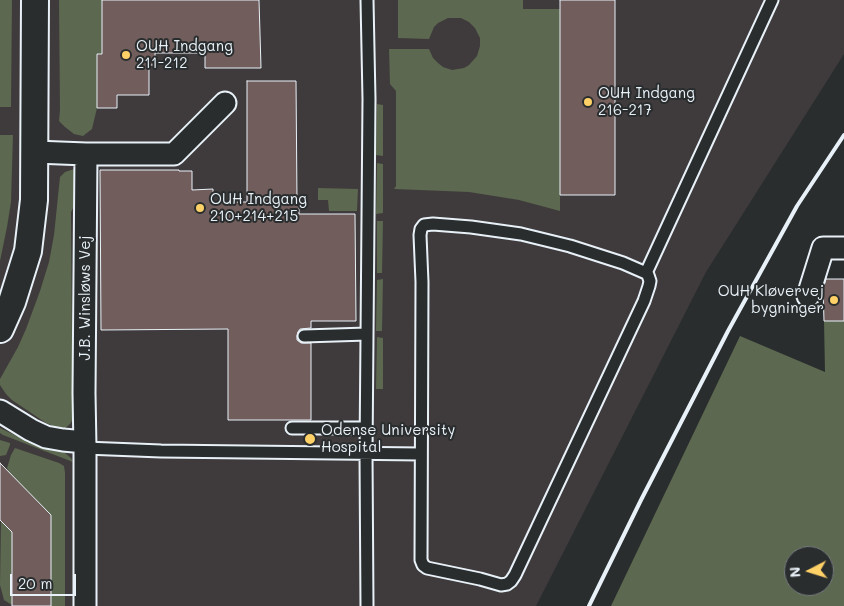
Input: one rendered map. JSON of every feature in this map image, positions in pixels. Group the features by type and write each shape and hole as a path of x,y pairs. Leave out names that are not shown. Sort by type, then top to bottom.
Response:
{"street":[{"path":"0,329 12,302 28,251 34,200 35,0"},
{"path":"35,152 174,154 225,103"},
{"name":"J.B. Winsløws Vej","path":"85,606 86,154"},
{"path":"808,296 823,248 844,248"},
{"path":"0,411 46,437 85,445"}],"lane":[{"path":"367,0 369,99 366,428 367,606"},
{"path":"646,273 772,0"},
{"path":"424,225 471,227 521,234 594,253 646,273 649,286 644,301 511,581 501,585 428,568 423,565 420,551 422,282 420,235 424,225"},
{"path":"304,336 367,334"},
{"path":"292,428 366,428"},
{"path":"85,445 154,451 421,454"}],"shaded area":[{"name":"Odense University Hospital","path":"0,0 844,0 844,54 706,272 536,606 0,606"}],"green space":[{"path":"0,0 12,0 11,107 0,107"},
{"path":"59,0 102,0 102,54 97,54 97,108 92,129 83,136 74,134 59,121"},
{"path":"398,0 523,0 523,9 560,9 560,211 519,200 469,192 394,189 396,186 396,91 390,84 389,49 429,49 433,58 438,63 452,70 469,65 477,56 480,46 480,38 475,28 461,18 448,18 438,23 434,27 429,39 398,38"},
{"path":"377,104 383,105 383,156 376,155"},
{"path":"0,135 13,135 11,202 0,261"},
{"path":"377,163 383,164 383,213 376,214"},
{"path":"74,169 79,171 76,202 71,212 72,350 76,414 70,424 64,429 46,423 12,400 0,385 0,379 26,329 49,262 60,177 65,172"},
{"path":"318,188 358,189 357,211 329,211 328,200 318,200"},
{"path":"377,221 383,221 382,273 377,273"},
{"path":"383,279 382,331 376,331 377,280"},
{"path":"824,321 844,321 844,606 611,606 740,336 825,372"},
{"path":"377,337 383,338 383,389 376,389"},
{"path":"0,428 21,438 65,453 73,462 3,435 0,433"},
{"path":"0,440 10,443 6,455 0,456"},
{"path":"15,448 64,466 65,606 51,606 51,515 9,473 7,468"},
{"path":"1,521 12,532 12,605 4,600 0,585"}],"building":[{"name":"OUH Indgang 211-212","path":"102,0 259,0 261,68 205,68 205,53 155,53 155,65 149,65 149,95 117,95 117,108 97,108 97,54 102,54"},
{"name":"OUH Indgang 216-217","path":"560,0 615,0 615,195 560,195"},
{"name":"OUH Indgang 210+214+215","path":"247,81 296,81 297,202 299,202 299,214 355,214 356,321 311,321 311,328 300,329 297,336 297,340 301,343 311,343 311,420 228,420 228,329 101,330 100,170 192,171 192,190 213,189 213,202 247,202"},
{"name":"OUH Kløvervej bygninger","path":"826,279 844,279 844,321 824,321 823,289"},
{"path":"0,463 51,515 51,606 12,606 12,532 0,520"}],"railway":[{"path":"589,606 728,331 797,206 844,135"}],"place":[{"name":"OUH Indgang 211-212","path":"126,55"},
{"name":"OUH Indgang 216-217","path":"588,102"},
{"name":"OUH Indgang 210+214+215","path":"200,208"},
{"name":"OUH Kløvervej bygninger","path":"834,300"},
{"name":"Odense University Hospital","path":"310,439"}]}
